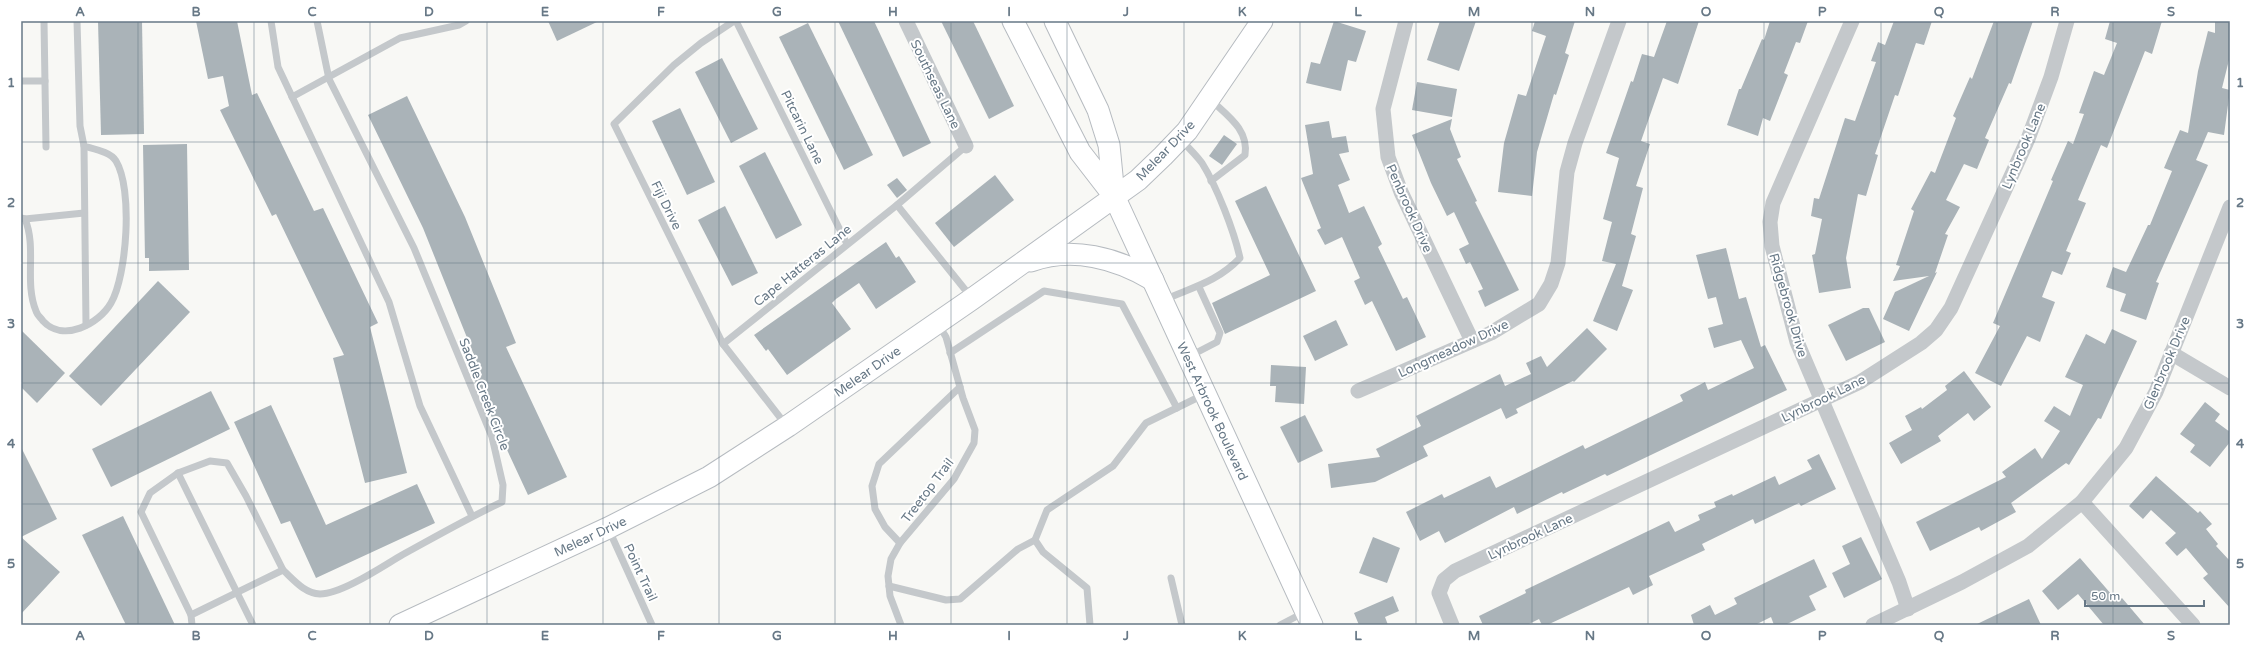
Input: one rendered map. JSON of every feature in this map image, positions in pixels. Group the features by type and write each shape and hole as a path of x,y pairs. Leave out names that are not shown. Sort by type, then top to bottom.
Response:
{"street":[{"name":"Southseas Lane","path":"906,21 966,146"},
{"name":"West Arbrook Boulevard","path":"1013,21 1080,152 1114,196 1309,618"},
{"name":"West Arbrook Boulevard","path":"1055,21 1098,110 1109,145 1114,196"},
{"name":"Melear Drive","path":"400,625 608,528 709,478 788,426 972,299 1138,180 1180,138 1210,98 1262,21"},
{"name":"Penbrook Drive","path":"1406,21 1383,109 1388,157 1401,192 1472,341"},
{"name":"Longmeadow Drive","path":"1358,391 1491,333 1539,304 1551,284 1558,263 1567,172 1619,21"},
{"name":"Ridgebrook Drive","path":"1852,21 1773,203 1770,222 1772,246 1797,342 1899,582 1908,608"},
{"name":"Lynbrook Lane","path":"1452,625 1439,593 1444,580 1455,571 1860,382 1921,343 1936,330 1951,308 2028,139 2051,77 2067,21"},
{"name":"Glenbrook Drive","path":"1873,625 1962,582 2028,546 2082,502 2126,448 2156,392 2230,207"},
{"path":"1018,266 1048,255 1080,255 1106,258 1132,267 1153,280"},
{"path":"2171,353 2230,388"},
{"path":"2082,502 2193,625"}],"lane":[{"path":"44,21 46,147"},
{"path":"77,21 80,126 84,146 86,325"},
{"path":"271,21 278,67 389,302 420,406 472,516"},
{"name":"Saddle Creek Circle","path":"283,570 308,592 321,594 332,592 358,580 472,516 502,502 503,485 492,437 414,248 329,79 317,21"},
{"path":"292,97 329,79 400,38 459,25 466,21"},
{"name":"Pitcarin Lane","path":"735,21 847,244"},
{"name":"Fiji Drive","path":"735,21 701,43 674,65 614,124 723,344 788,426"},
{"path":"21,81 45,81"},
{"path":"1210,98 1236,123 1247,143 1246,155 1211,181"},
{"path":"1162,301 1192,287 1199,287 1228,270 1240,258 1236,241 1202,163 1180,138"},
{"path":"84,146 105,153 116,160 122,174 128,212 124,255 117,290 111,304 104,312 86,325 71,331 58,331 45,323 36,312 31,285 30,232 23,218 84,213"},
{"name":"Cape Hatteras Lane","path":"723,344 897,205 966,146"},
{"path":"897,205 972,299"},
{"path":"1188,357 1217,342 1220,333 1199,287"},
{"path":"950,353 1044,291 1122,304 1176,408"},
{"name":"Treetop Trail","path":"901,625 890,596 888,576 891,559 900,543 954,479 974,443 975,430 960,387 946,337 937,322"},
{"path":"900,543 885,527 875,509 872,486 879,464 960,387"},
{"path":"889,586 946,600 960,599 1018,549 1035,540 1047,510 1113,466 1146,423 1205,394"},
{"path":"191,615 236,591 283,570 246,496 227,463 210,461 178,473 150,493 141,512 191,615 192,625"},
{"path":"178,473 251,622"},
{"name":"Point Trail","path":"608,528 652,625"},
{"path":"1035,540 1044,552 1088,588 1090,625"},
{"path":"1170,578 1182,625"},
{"path":"1280,625 1309,618"}],"building":[{"path":"98,21 142,21 144,134 101,135"},
{"path":"196,21 237,21 252,95 257,93 314,211 323,208 378,323 370,327 407,473 365,483 333,358 344,355 276,214 272,216 220,110 229,106 223,76 208,79"},
{"path":"548,21 599,21 557,41"},
{"path":"838,21 874,21 931,143 903,157"},
{"path":"941,21 973,21 1014,106 989,119"},
{"path":"1334,21 1366,31 1356,62 1348,60 1341,91 1306,83 1311,62 1320,64"},
{"path":"1440,21 1476,21 1459,71 1427,60"},
{"path":"1535,21 1575,21 1565,53 1569,55 1556,95 1554,94 1537,152 1532,196 1498,192 1504,143 1518,94 1526,96 1546,36 1532,31"},
{"path":"1667,21 1699,21 1678,84 1663,78 1641,141 1650,144 1636,186 1643,188 1631,234 1636,236 1622,286 1633,290 1617,331 1593,321 1616,264 1602,261 1612,222 1603,219 1619,158 1606,153 1642,54 1654,57"},
{"path":"1770,21 1808,21 1800,43 1796,42 1784,73 1788,75 1770,121 1763,118 1758,136 1727,125 1739,89 1741,89 1762,39 1764,40"},
{"path":"1894,21 1932,21 1924,45 1916,43 1898,96 1895,95 1875,154 1878,155 1866,196 1858,194 1846,258 1851,288 1819,293 1812,255 1815,254 1822,219 1811,216 1814,198 1819,199 1845,118 1855,121 1876,62 1871,61 1878,42 1885,45"},
{"path":"1994,21 2033,21 2011,84 2009,83 1985,138 1989,140 1977,169 1964,164 1946,200 1960,207 1945,234 1948,235 1935,273 1937,272 1909,331 1883,319 1895,292 1929,276 1893,281 1900,266 1896,265 1914,211 1911,209 1931,171 1935,173 1956,118 1953,116 1970,77 1972,79"},
{"path":"2110,21 2162,21 2152,54 2145,51 2107,148 2101,145 2078,200 2086,203 2066,251 2071,253 2062,275 2052,271 2042,297 2055,302 2040,342 2027,336 2001,386 1975,373 2000,326 1993,323 2053,181 2051,180 2068,141 2073,144 2084,114 2079,113 2094,71 2104,75 2117,43 2105,39"},
{"path":"2215,21 2230,21 2230,56 2222,88 2230,90 2224,135 2208,132 2196,160 2208,165 2156,282 2159,283 2146,320 2120,311 2126,294 2106,287 2113,267 2126,272 2148,225 2150,225 2172,171 2164,168 2180,130 2188,133 2198,71 2208,31 2215,33"},
{"path":"808,23 873,155 844,170 779,37"},
{"path":"722,58 758,129 731,143 695,72"},
{"path":"1417,82 1457,89 1452,117 1412,110"},
{"path":"407,96 465,217 516,343 506,347 567,477 528,495 474,379 482,375 423,228 368,115"},
{"path":"680,108 715,182 687,195 652,121"},
{"path":"1452,119 1450,129 1461,157 1457,159 1477,201 1475,202 1519,290 1485,307 1478,291 1483,289 1470,262 1466,264 1459,249 1469,244 1454,212 1447,216 1431,183 1412,135"},
{"path":"1329,121 1332,138 1346,136 1349,152 1339,154 1350,180 1338,185 1349,213 1364,206 1382,244 1378,247 1403,299 1407,297 1426,337 1396,351 1372,301 1365,305 1354,281 1360,278 1342,237 1325,245 1317,230 1321,228 1301,178 1313,174 1305,125"},
{"path":"1224,135 1237,144 1222,165 1209,156"},
{"path":"187,144 189,270 149,271 149,258 145,258 143,145"},
{"path":"765,152 802,225 776,239 739,166"},
{"path":"995,175 1014,200 954,247 935,223"},
{"path":"897,178 907,190 897,198 887,185"},
{"path":"1266,186 1316,291 1225,334 1212,303 1270,275 1235,201"},
{"path":"725,206 758,273 732,286 698,220"},
{"path":"886,242 896,258 899,256 916,282 876,309 859,283 836,299 832,303 851,329 787,375 768,349 766,351 754,335"},
{"path":"1726,248 1739,299 1746,297 1761,347 1765,345 1787,390 1607,476 1605,474 1563,494 1562,492 1517,514 1514,507 1445,543 1439,531 1420,541 1406,512 1442,494 1444,498 1490,476 1496,488 1583,445 1585,449 1683,401 1680,395 1705,382 1708,390 1754,368 1741,340 1714,348 1708,328 1723,324 1716,297 1708,299 1696,255"},
{"path":"158,281 190,312 101,406 69,376"},
{"path":"1863,308 1869,308 1885,342 1846,361 1828,325"},
{"path":"1336,320 1348,345 1315,361 1303,336"},
{"path":"1587,328 1607,349 1574,382 1573,381 1516,409 1518,413 1506,419 1501,408 1423,446 1428,456 1375,482 1331,488 1328,464 1380,457 1376,449 1421,426 1416,416 1500,374 1505,386 1531,374 1526,363 1541,356 1547,367"},
{"path":"2112,329 2137,341 2101,419 2098,418 2069,465 2066,463 2011,503 2016,512 1981,531 1979,527 1930,551 1916,522 2006,477 2002,472 2035,448 2042,459 2060,431 2044,421 2054,406 2070,416 2083,385 2065,377 2086,334 2105,344"},
{"path":"21,330 65,373 37,403 21,387"},
{"path":"1271,365 1306,367 1304,404 1275,402 1276,386 1270,386"},
{"path":"1964,371 1991,407 1974,421 1968,413 1938,436 1941,441 1901,464 1889,443 1912,430 1905,416 1921,407 1922,409 1947,390 1945,386"},
{"path":"211,391 230,429 111,487 92,449"},
{"path":"2205,402 2220,414 2215,421 2230,432 2230,442 2210,467 2190,452 2195,445 2180,434"},
{"path":"271,405 326,525 417,484 435,523 316,578 290,521 281,524 234,422"},
{"path":"1305,415 1323,451 1298,463 1280,427"},
{"path":"21,447 57,519 21,537"},
{"path":"1819,454 1836,489 1801,506 1799,503 1755,524 1753,519 1702,544 1705,550 1649,576 1653,585 1633,595 1629,587 1547,625 1542,625 1539,619 1527,625 1483,625 1479,616 1526,593 1525,590 1669,521 1675,532 1700,520 1698,515 1716,507 1714,502 1732,494 1733,496 1775,476 1779,485 1812,469 1807,460"},
{"path":"2156,476 2198,513 2200,511 2212,524 2206,529 2218,544 2216,546 2230,561 2230,608 2203,578 2208,574 2186,548 2177,556 2165,543 2176,533 2151,510 2143,519 2129,506"},
{"path":"123,516 175,625 126,625 82,535"},
{"path":"21,537 60,572 21,614"},
{"path":"1373,537 1400,548 1387,583 1359,573"},
{"path":"1861,537 1882,579 1844,598 1832,573 1850,564 1842,546"},
{"path":"2080,558 2118,602 2122,598 2145,625 2104,625 2078,594 2058,610 2042,591"},
{"path":"1814,559 1827,587 1809,596 1816,610 1785,625 1774,625 1771,617 1755,625 1694,625 1691,615 1710,605 1715,615 1737,604 1734,598"},
{"path":"1393,596 1399,611 1385,617 1388,625 1359,625 1354,613"},
{"path":"2029,599 2041,625 1975,625"}]}
